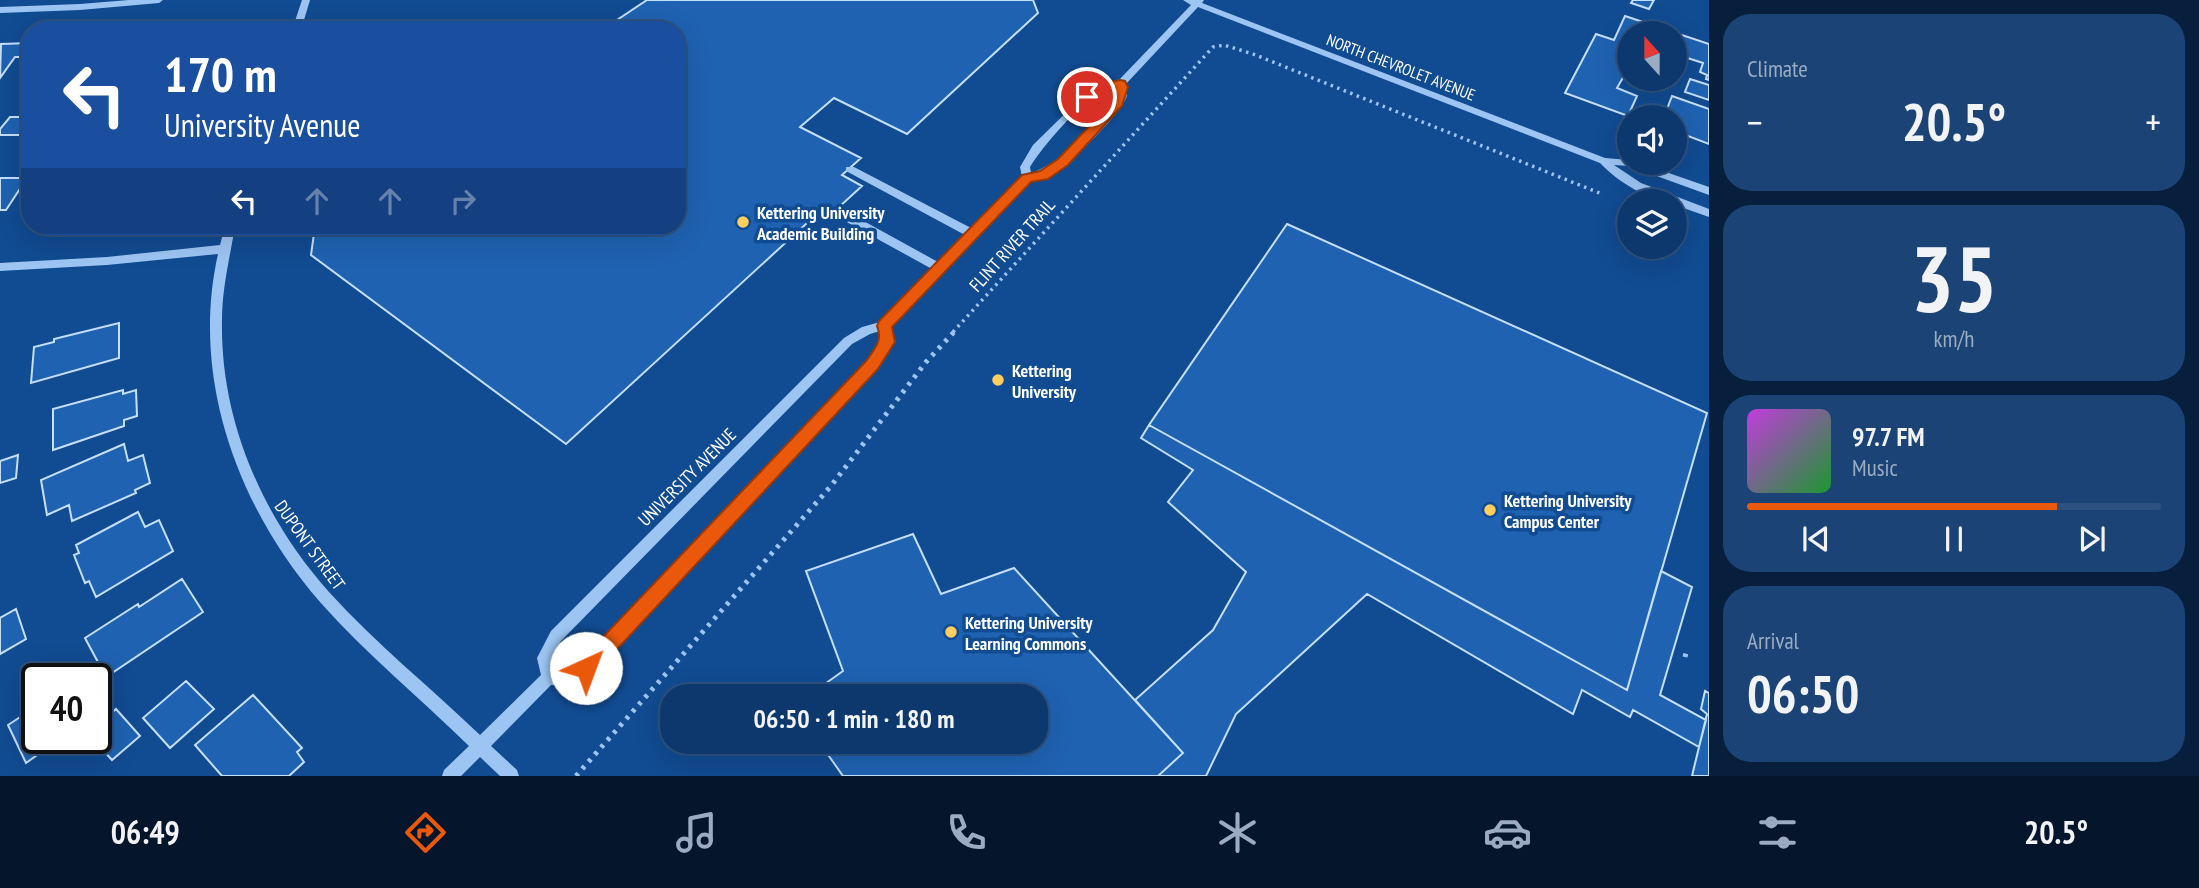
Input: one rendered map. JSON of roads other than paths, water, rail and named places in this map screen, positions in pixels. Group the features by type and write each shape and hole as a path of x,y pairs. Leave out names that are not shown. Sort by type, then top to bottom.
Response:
{"street":[{"path":"0,10 159,0"},
{"path":"299,21 306,0"},
{"name":"UNIVERSITY AVENUE","path":"1027,178 1025,167 1037,147 1087,97 1099,89 1120,83 1194,1"},
{"name":"NORTH CHEVROLET AVENUE","path":"1194,1 1604,162 1617,162"},
{"name":"UNIVERSITY AVENUE","path":"549,677 544,659 556,636 841,346 858,334 884,326 1027,178 1044,175 1063,162 1118,104 1122,95 1120,83"},
{"name":"NORTH CHEVROLET AVENUE","path":"1604,162 1611,170 1629,181 1709,213"},
{"path":"850,169 973,234"},
{"name":"NORTH CHEVROLET AVENUE","path":"1664,175 1709,191"},
{"path":"836,211 940,268"},
{"name":"DUPONT STREET","path":"228,235 216,299 215,341 219,380 238,457 258,503 290,554 332,606 511,776"},
{"path":"0,267 107,261 224,249"},
{"path":"450,776 549,677 563,680 578,675 586,668 873,364 887,342 888,332 884,326"}],"place":[{"name":"Kettering University Academic Building","path":"743,222"},
{"name":"Kettering University","path":"998,380"},
{"name":"Kettering University Campus Center","path":"1490,510"},
{"name":"Kettering University Learning Commons","path":"951,632"}]}
